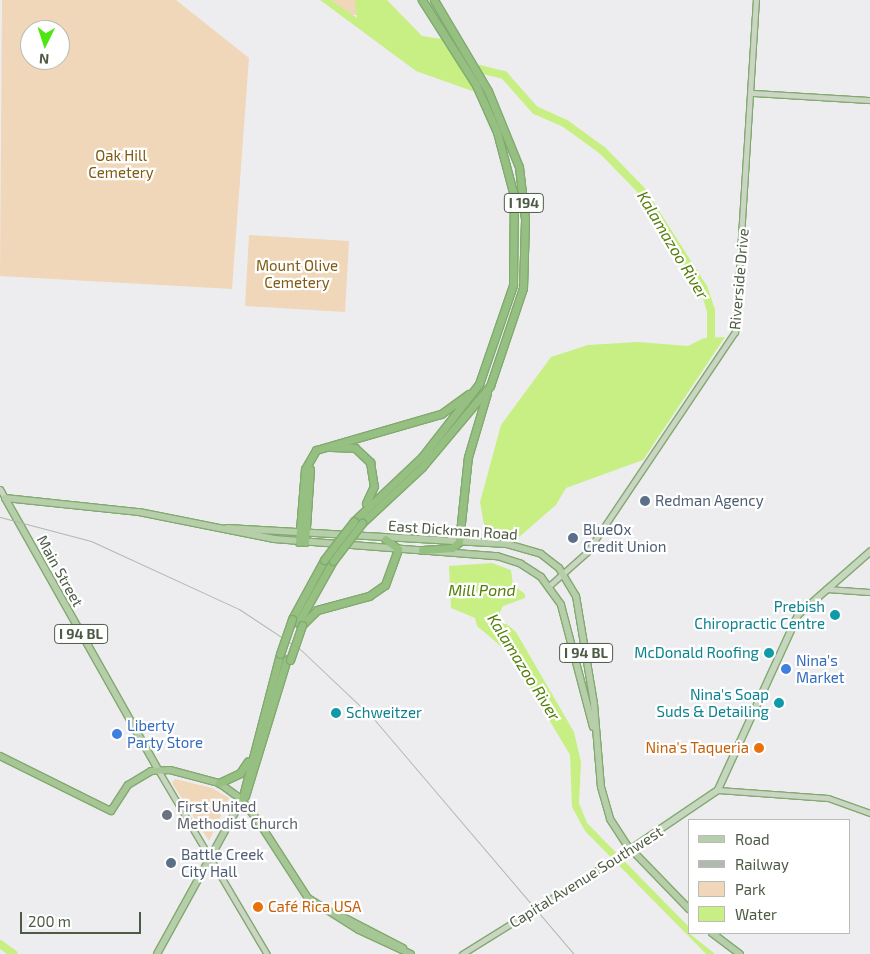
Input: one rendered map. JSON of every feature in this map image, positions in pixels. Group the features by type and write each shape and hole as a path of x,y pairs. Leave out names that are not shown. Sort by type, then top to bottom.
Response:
{"highway":[{"name":"I 194","path":"273,698 280,654 333,561 358,522 362,510 422,457 478,385 492,356 508,309 516,254 514,196 497,132 484,102 422,0"},
{"name":"I 194","path":"242,800 251,784 266,722 273,698 289,659 298,622 324,560 358,522 422,467 490,386 504,356 519,310 526,258 523,191 493,101 453,36 436,0"},
{"path":"303,534 303,477 311,455 330,442 417,422 454,407 478,385"},
{"path":"422,550 452,548 459,542 468,457 490,386"},
{"path":"302,542 308,474 315,456 324,450 345,445 370,462 374,486 362,510"},
{"path":"298,622 324,607 378,592 391,578 398,549 384,539"},
{"name":"I 194","path":"242,800 252,754 266,722"},
{"path":"219,782 240,774 252,754"},
{"path":"0,756 111,811 131,782 158,770 219,782 242,800 296,885 317,905 410,953"}],"main road":[{"name":"East Dickman Road","path":"5,498 139,512 302,542 422,550 504,558 527,567 549,586 566,618 595,735"},
{"name":"Main Street","path":"5,498 158,770"},
{"name":"East Dickman Road","path":"227,528 528,548 565,574 576,596 604,802 631,849"},
{"path":"718,790 792,625 826,589 870,552"},
{"name":"Capital Avenue Southwest","path":"631,849 718,790"},
{"path":"158,954 208,857 242,800"},
{"name":"I 94 BL","path":"631,849 688,908"},
{"path":"713,934 740,954"}],"street":[{"name":"Riverside Drive","path":"549,586 565,574 587,552 736,332 752,93 756,0"},
{"path":"752,93 870,100"},
{"name":"Main Street","path":"0,489 5,498"},
{"path":"826,589 870,592"},
{"path":"158,770 267,954"},
{"path":"718,790 850,804 870,813"},
{"name":"Capital Avenue Southwest","path":"462,954 631,849"}],"green space":[{"name":"Oak Hill Cemetery","path":"2,0 176,0 249,58 232,289 0,276"},
{"path":"331,0 355,0 360,15 350,15"},
{"name":"Mount Olive Cemetery","path":"249,235 349,241 345,312 245,306"},
{"path":"175,779 212,788 229,798 209,841 172,783"}],"water":[{"path":"320,0 331,0 357,18 355,0 387,0 422,36 442,39 475,92 416,71"},
{"path":"725,337 643,460 566,488 556,505 519,537 486,536 480,502 501,425 551,357 588,345 638,342 688,346 704,338"},
{"name":"Mill Pond","path":"492,563 511,570 513,585 525,594 525,598 503,606 498,617 516,632 574,732 581,762 579,803 587,823 688,926 688,934 715,954 706,954 585,831 572,807 570,755 509,653 477,626 475,618 451,608 449,566"}],"waterway":[{"name":"Kalamazoo River","path":"447,61 504,75 535,110 566,124 603,151 641,190 704,289 711,310 711,346"},
{"path":"0,944 14,954"}],"railway":[{"path":"0,517 91,541 239,609 301,650 373,718 574,954"}],"place":[{"name":"Redman Agency","path":"645,501"},
{"name":"BlueOx Credit Union","path":"573,538"},
{"name":"Prebish Chiropractic Centre","path":"835,615"},
{"name":"McDonald Roofing","path":"769,653"},
{"name":"Nina's Market","path":"786,669"},
{"name":"Nina's Soap Suds & Detailing","path":"779,703"},
{"name":"Schweitzer","path":"336,713"},
{"name":"Liberty Party Store","path":"117,734"},
{"name":"Nina's Taqueria","path":"759,748"},
{"name":"First United Methodist Church","path":"167,815"},
{"name":"Battle Creek City Hall","path":"171,863"},
{"name":"Café Rica USA","path":"258,907"}]}
